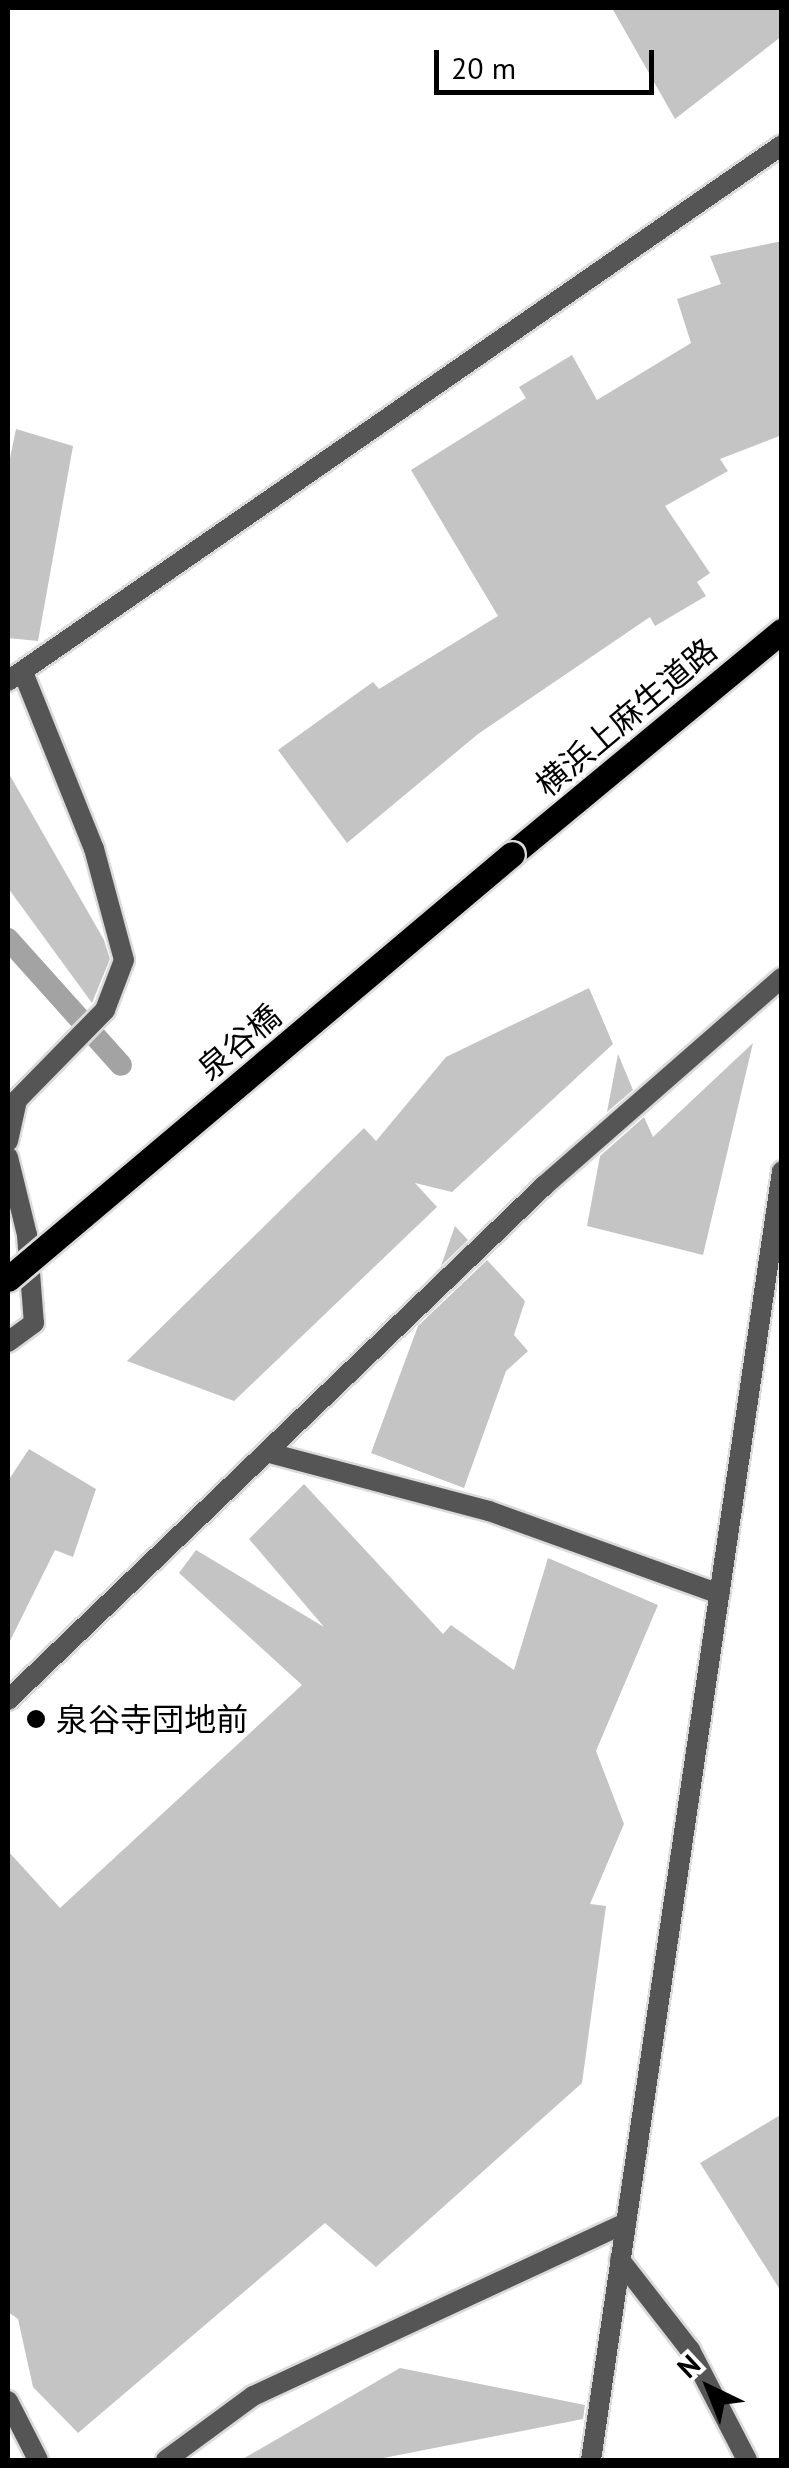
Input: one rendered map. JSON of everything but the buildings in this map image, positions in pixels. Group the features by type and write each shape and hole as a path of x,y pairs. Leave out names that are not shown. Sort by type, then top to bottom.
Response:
{"main road":[{"name":"横浜上麻生道路","path":"512,854 782,631"},
{"name":"泉谷橋","path":"8,1279 512,854"}],"street":[{"path":"8,1142 17,1100 105,1010 124,960 94,849 16,677 782,145"},
{"path":"8,1700 273,1454 544,1186 782,978"},
{"path":"8,1157 28,1235 34,1323 8,1342"},
{"path":"591,2460 782,1171"},
{"path":"273,1454 489,1511 719,1594"},
{"path":"166,2460 253,2396 626,2223"},
{"path":"620,2260 690,2350 747,2460"},
{"path":"8,2401 38,2460"}],"waterway":[{"path":"8,939 121,1065"}],"place":[{"name":"泉谷寺団地前","path":"36,1719"}]}
